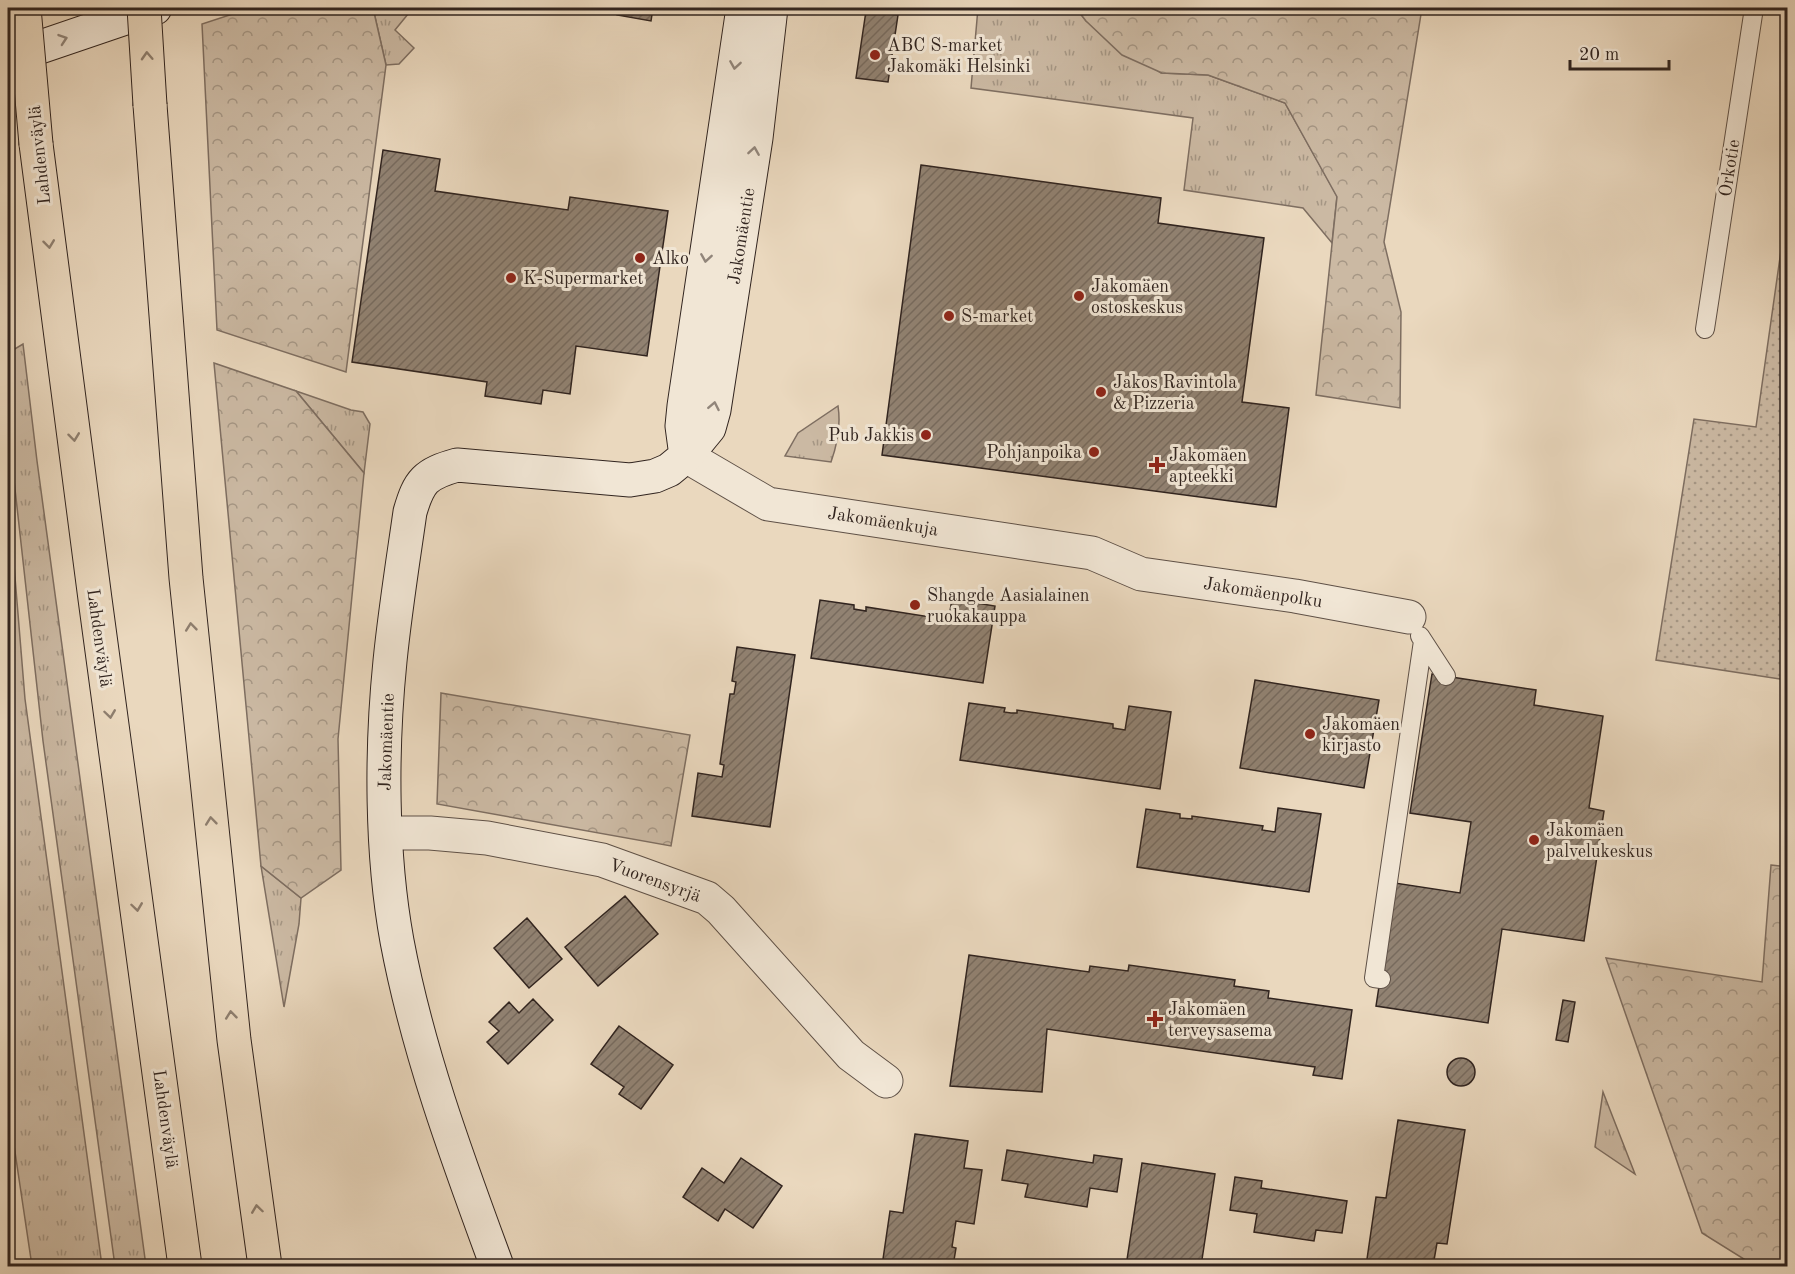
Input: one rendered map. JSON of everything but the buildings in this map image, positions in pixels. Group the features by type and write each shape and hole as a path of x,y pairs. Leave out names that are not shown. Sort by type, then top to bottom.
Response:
{"highway":[{"name":"Lahdenväylä","path":"24,8 36,144 94,599 185,1266"},
{"path":"144,8 186,578 234,1040 265,1266"}],"street":[{"path":"8,58 155,8"},
{"name":"Jakomäentie","path":"686,456 682,426 684,406 743,8"},
{"name":"Jakomäentie","path":"497,1266 471,1197 418,1033 397,940 386,833 384,755 390,660 410,512 416,492 426,478 457,465 630,480 669,470 686,456 709,428 714,410 756,138 771,8"},
{"name":"Jakomäenkuja","path":"686,456 768,504 1092,553"},
{"name":"Jakomäenpolku","path":"1092,553 1141,574 1295,596 1416,629"},
{"name":"Vuorensyrjä","path":"386,833 430,833 487,838 602,860 707,898 722,910 851,1055 886,1081"}],"lane":[{"name":"Orkotie","path":"1705,329 1754,8"},
{"path":"1416,629 1446,676"},
{"path":"1381,979 1374,978 1416,629"}],"green space":[{"path":"251,8 373,8 386,65 346,372 217,330 202,24"},
{"path":"373,8 413,8 395,30 414,48 399,64 386,65"},
{"path":"978,8 1076,8 1086,21 1161,73 1208,75 1285,103 1337,196 1332,243 1303,208 1184,190 1193,118 971,88"},
{"path":"1076,8 1422,8 1384,242 1401,312 1400,408 1316,395 1337,197 1285,103 1208,75 1162,73 1122,55 1086,21"},
{"path":"1787,208 1788,680 1656,660 1694,419 1756,427"},
{"path":"23,344 146,1266 115,1266 43,741 13,471 8,473 8,353"},
{"path":"214,363 296,391 364,473 338,739 341,870 301,898 261,866"},
{"path":"296,391 363,412 370,424 364,473"},
{"path":"838,406 838,435 831,462 785,456 798,433"},
{"path":"8,492 25,699 102,1266 32,1266 8,1105"},
{"path":"441,693 690,735 671,846 437,804"},
{"path":"1771,865 1788,867 1788,1266 1755,1266 1702,1233 1606,958 1762,982"},
{"path":"261,866 301,898 299,924 284,1007"},
{"path":"1603,1092 1635,1174 1595,1147"}],"place":[{"name":"ABC S-market Jakomäki Helsinki","path":"875,55"},
{"name":"Alko","path":"640,258"},
{"name":"K-Supermarket","path":"511,278"},
{"name":"Jakomäen ostoskeskus","path":"1079,296"},
{"name":"S-market","path":"949,316"},
{"name":"Jakos Ravintola & Pizzeria","path":"1101,392"},
{"name":"Pub Jakkis","path":"926,435"},
{"name":"Pohjanpoika","path":"1094,452"},
{"name":"Jakomäen apteekki","path":"1157,465"},
{"name":"Shangde Aasialainen ruokakauppa","path":"915,605"},
{"name":"Jakomäen kirjasto","path":"1310,734"},
{"name":"Jakomäen palvelukeskus","path":"1534,840"},
{"name":"Jakomäen terveysasema","path":"1155,1019"}]}
